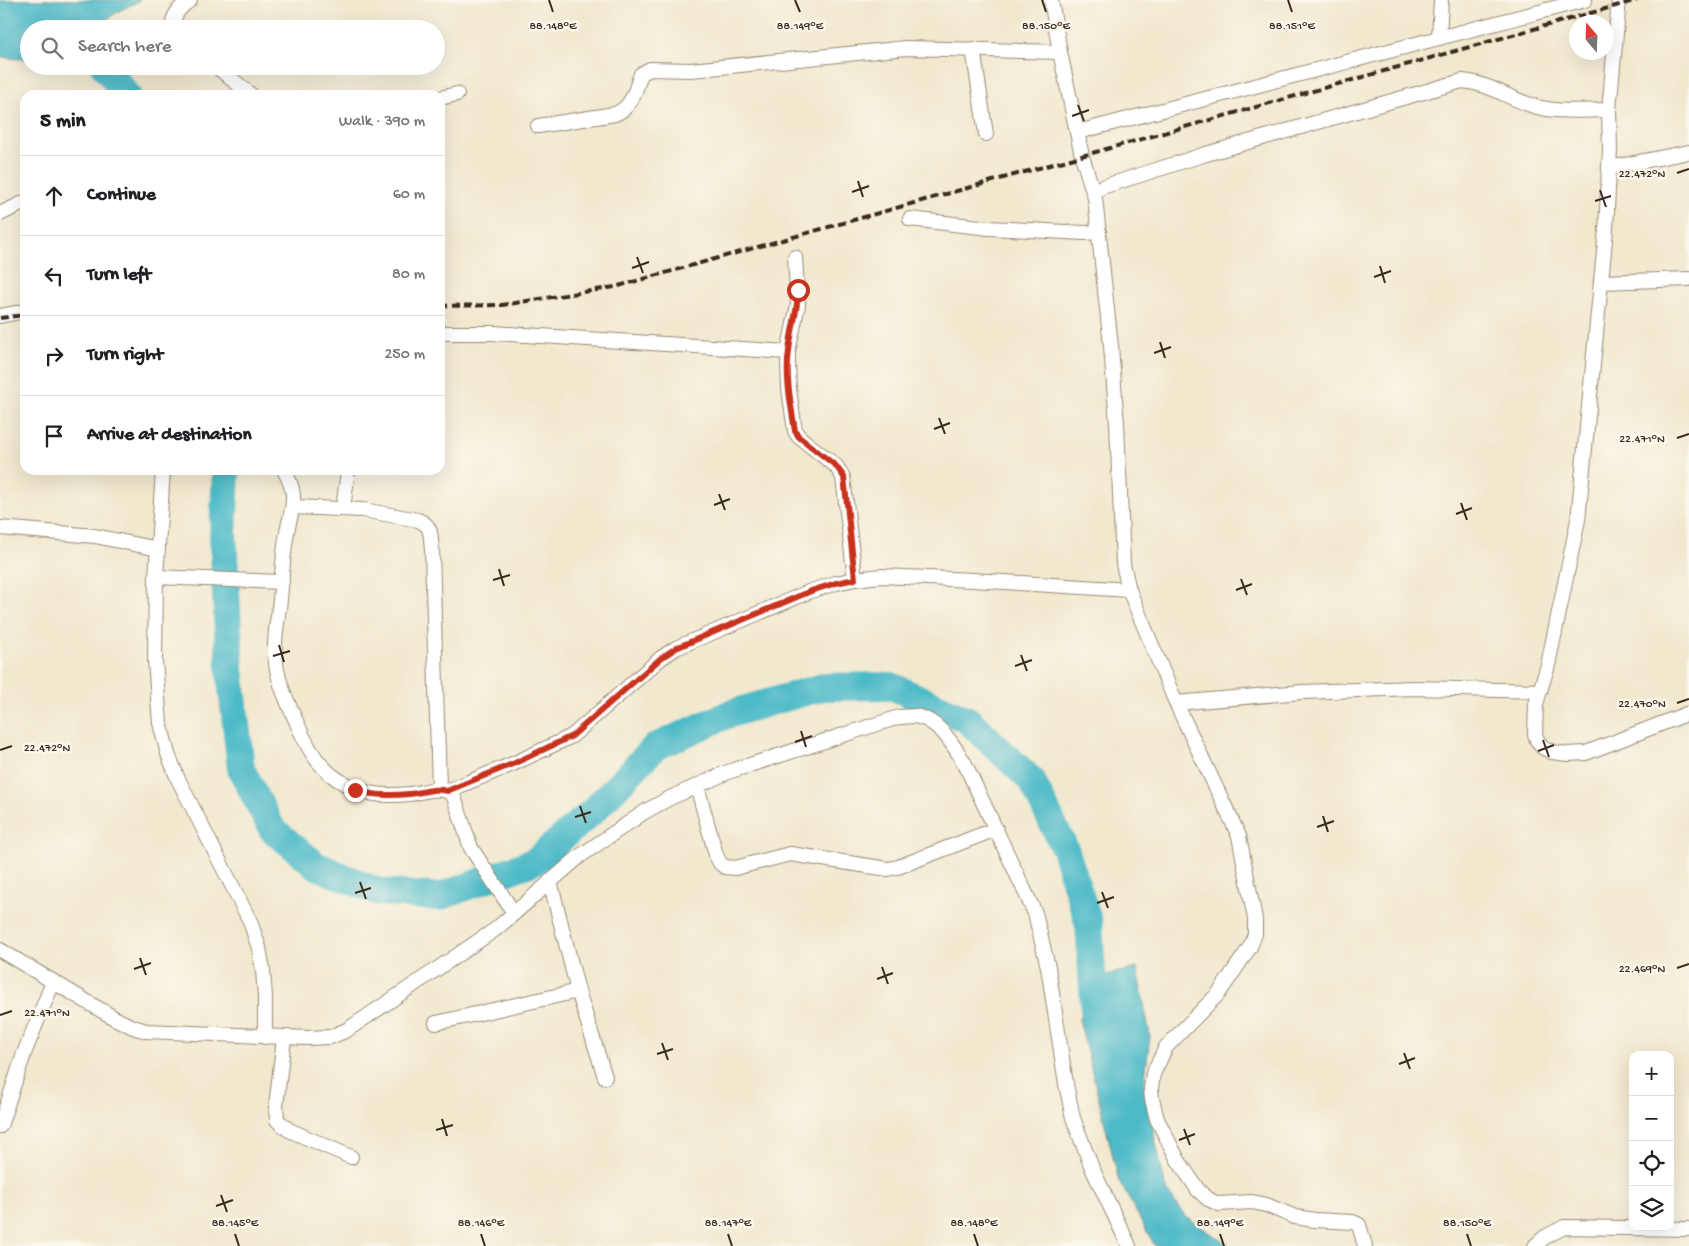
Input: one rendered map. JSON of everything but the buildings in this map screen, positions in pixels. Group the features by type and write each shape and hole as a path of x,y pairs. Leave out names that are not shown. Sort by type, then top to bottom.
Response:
{"street":[{"path":"173,20 174,16 190,0"},
{"path":"1051,0 1082,156 1095,198 1112,346 1123,564 1130,590 1176,703 1238,836 1255,919 1255,934 1250,947 1219,993 1166,1047 1158,1062 1153,1074 1151,1088 1158,1119 1178,1160 1198,1190 1208,1198 1219,1204 1252,1202 1266,1205 1295,1217 1353,1222 1359,1225 1362,1230 1365,1246"},
{"path":"1439,38 1441,0"},
{"path":"1078,132 1585,0"},
{"path":"1619,0 1609,110 1606,230 1578,520 1548,665 1536,704 1534,734 1542,747 1552,752 1568,754 1586,753 1689,713"},
{"path":"538,126 616,114 624,110 631,103 641,74 650,69 692,70 906,48 1060,52"},
{"path":"973,49 986,134"},
{"path":"227,75 245,90"},
{"path":"1093,190 1206,154 1462,81 1483,84 1528,105 1548,109 1609,110"},
{"path":"445,97 457,94"},
{"path":"1609,168 1689,152"},
{"path":"0,214 20,204"},
{"path":"910,219 989,228 1084,233 1099,232"},
{"path":"794,257 798,305 788,352 789,389 795,431 799,437 836,466 844,477 855,579"},
{"path":"1601,282 1689,279"},
{"path":"0,316 20,312"},
{"path":"445,333 493,333 788,352"},
{"path":"163,475 156,577 155,661 160,723 168,754 178,778 250,921 259,948 263,970 265,1037"},
{"path":"287,475 293,494 293,507 287,531 275,650 280,685 308,750 322,767 337,779 367,794 381,796 443,789 515,763 572,736 661,658 676,648 811,591 836,583 881,576 964,579 1130,590"},
{"path":"343,509 347,475"},
{"path":"293,507 363,510 418,520 426,523 430,529 443,789"},
{"path":"0,528 95,536 158,549"},
{"path":"156,577 282,582"},
{"path":"1176,703 1302,692 1414,688 1540,690"},
{"path":"0,950 116,1019 146,1031 284,1038 330,1037 347,1030 496,929 580,856 646,811 728,772 900,717 915,716 930,721 942,730 951,741 965,764 1035,913 1048,967 1073,1118 1092,1168 1129,1246"},
{"path":"697,786 716,855 725,868 735,868 790,854 888,869 898,868 996,829"},
{"path":"443,789 453,794 471,848 514,913"},
{"path":"550,881 578,991 605,1077"},
{"path":"0,1126 25,1051 53,982"},
{"path":"436,1023 578,991"},
{"path":"284,1038 276,1106 277,1120 289,1130 351,1158"},
{"path":"1535,1246 1545,1237 1564,1228 1689,1229"}],"water":[{"path":"0,0 141,0 117,12 107,20 20,20 20,59 0,57"},
{"path":"1137,968 1150,1035 1144,1087 1166,1189 1185,1216 1230,1246 1155,1246 1119,1181 1079,1019 1091,986 1105,975"}],"waterway":[{"path":"111,75 123,90"},
{"path":"226,475 223,535 230,670 241,769 272,829 317,866 379,892 439,897 535,861 593,811 655,747 729,714 823,687 891,686 968,720 1032,781 1065,849 1089,924 1095,1021"}],"railway":[{"path":"445,306 502,305 615,287 1637,0"},
{"path":"0,318 20,316"}],"route":[{"path":"355,790 381,796 410,794 439,788 447,791 515,763 572,736 661,658 676,648 811,591 855,579 844,477 836,466 799,437 795,431 789,389 788,352 798,305 798,290"}]}
